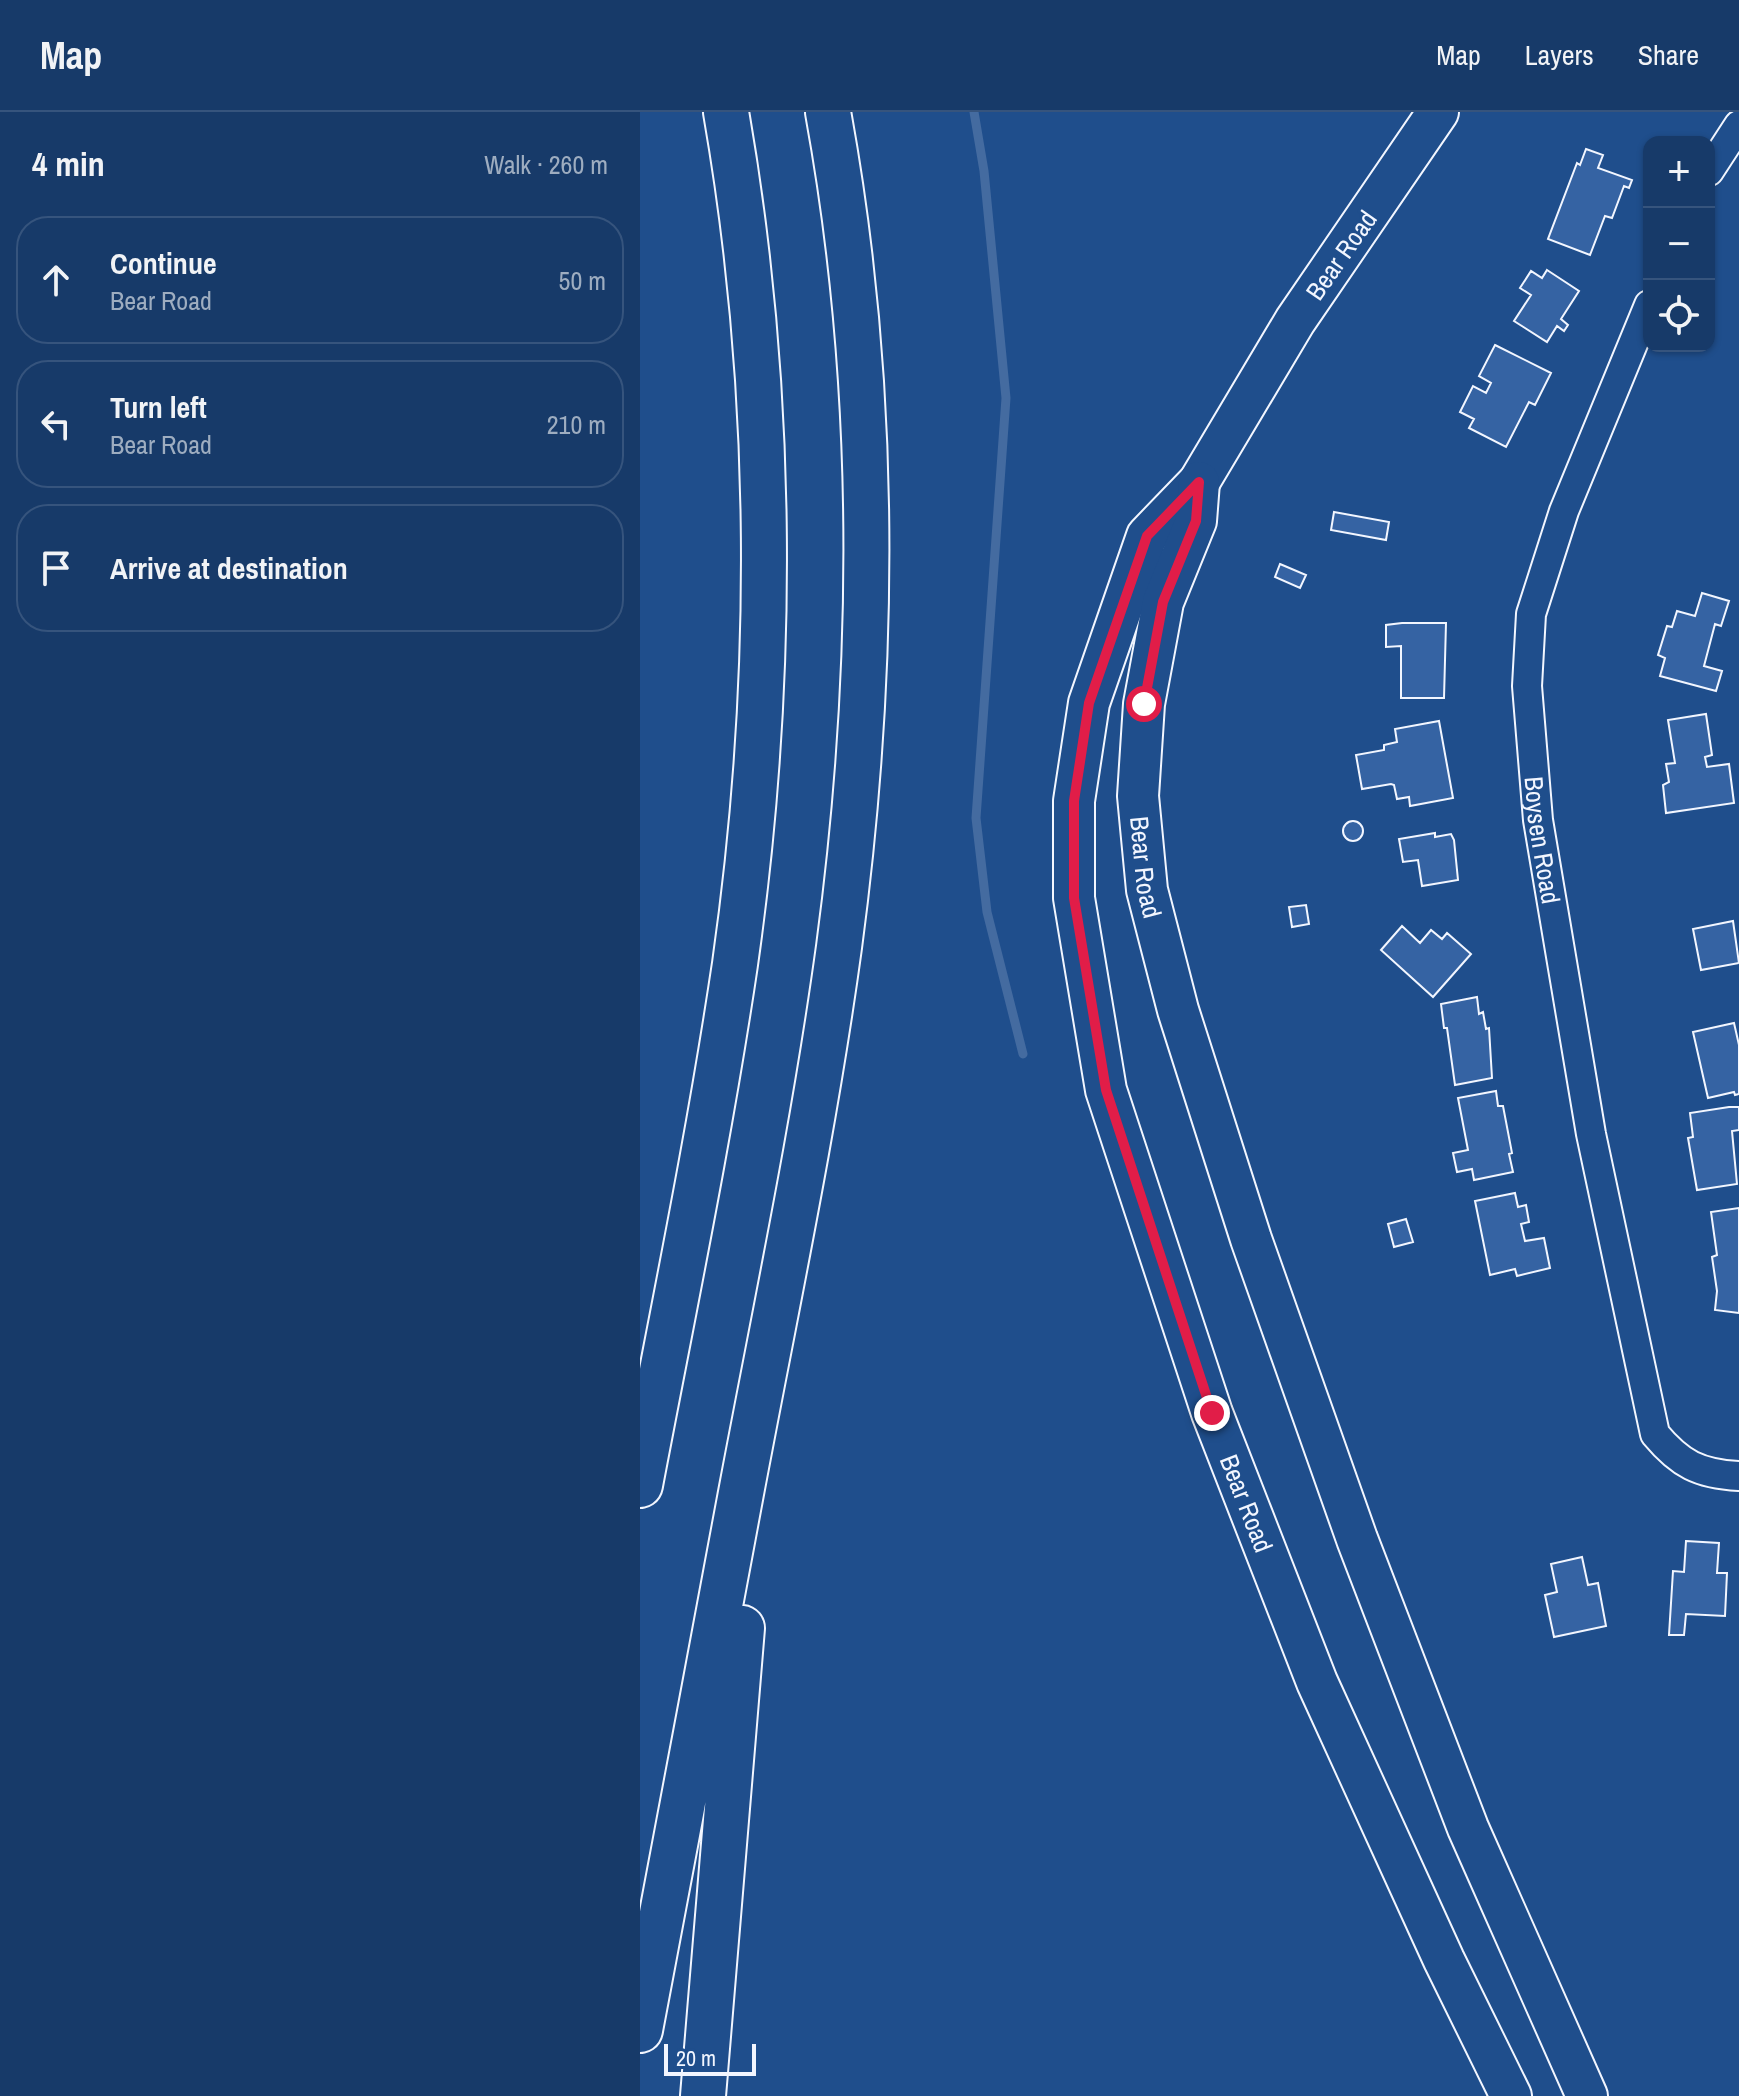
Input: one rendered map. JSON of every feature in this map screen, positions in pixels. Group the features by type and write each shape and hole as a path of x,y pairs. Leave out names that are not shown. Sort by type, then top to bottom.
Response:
{"highway":[{"path":"640,1485 698,1185 731,990 749,850 758,738 764,515 760,403 738,180 726,112"},
{"path":"640,2030 826,1036 840,942 860,718 866,492 851,268 828,112"},
{"path":"703,2096 762,1383"}],"street":[{"name":"Bear Road","path":"1438,112 1295,321 1199,482 1147,536 1089,703 1074,801 1074,898 1106,1090 1212,1413 1317,1682 1444,1960 1511,2096"},
{"path":"1715,162 1739,125"},
{"name":"Boysen Road","path":"1643,320 1564,511 1531,614 1527,686 1538,820 1591,1134 1655,1434 1674,1457 1712,1475 1739,1476"},
{"name":"Bear Road","path":"1199,482 1196,521 1163,602 1144,704 1138,796 1147,890 1178,1010 1251,1239 1357,1539 1468,1828 1587,2096"}],"building":[{"path":"1586,149 1603,155 1598,168 1632,180 1629,188 1624,186 1612,218 1605,216 1590,255 1548,239 1577,163 1580,165"},
{"path":"1547,270 1579,291 1561,319 1568,325 1564,331 1557,326 1547,342 1514,321 1531,295 1520,288 1531,271 1542,278"},
{"path":"1495,345 1551,373 1535,405 1529,402 1506,447 1469,428 1474,419 1460,412 1473,386 1486,393 1491,383 1479,376"},
{"path":"1334,512 1389,522 1386,540 1331,530"},
{"path":"1280,564 1306,575 1300,588 1275,577"},
{"path":"1702,593 1729,601 1721,626 1715,624 1704,666 1722,671 1716,691 1660,676 1665,658 1658,655 1667,626 1672,627 1677,611 1695,616"},
{"path":"1446,623 1444,698 1401,698 1401,646 1386,647 1386,625"},
{"path":"1706,714 1712,755 1705,757 1707,767 1729,764 1734,803 1666,813 1663,785 1669,782 1666,764 1675,763 1668,720"},
{"path":"1439,721 1453,798 1410,806 1409,797 1397,799 1394,785 1362,789 1356,755 1384,750 1384,745 1397,742 1395,729"},
{"path":"1349,821 1357,821 1363,831 1357,841 1349,841 1343,835 1343,827"},
{"path":"1435,833 1435,837 1451,834 1454,840 1458,880 1422,886 1418,860 1403,862 1399,839"},
{"path":"1306,905 1309,924 1292,927 1289,907"},
{"path":"1733,921 1739,963 1701,970 1693,929"},
{"path":"1402,926 1420,943 1431,930 1442,939 1447,933 1471,954 1433,997 1381,950"},
{"path":"1477,997 1479,1014 1483,1012 1486,1029 1489,1028 1492,1078 1455,1085 1441,1004"},
{"path":"1734,1023 1739,1045 1739,1094 1735,1095 1734,1092 1708,1098 1693,1032"},
{"path":"1496,1091 1498,1106 1503,1106 1513,1172 1474,1180 1472,1169 1457,1172 1453,1153 1468,1150 1458,1098"},
{"path":"1739,1107 1739,1130 1732,1131 1737,1184 1697,1190 1688,1138 1693,1137 1690,1113"},
{"path":"1515,1193 1518,1207 1526,1205 1529,1222 1521,1224 1525,1241 1544,1238 1550,1268 1517,1276 1515,1269 1490,1275 1475,1201"},
{"path":"1739,1208 1739,1313 1715,1310 1717,1291 1712,1257 1717,1255 1711,1212"},
{"path":"1406,1219 1413,1242 1394,1247 1388,1224"},
{"path":"1686,1541 1719,1543 1717,1573 1727,1573 1725,1616 1686,1614 1684,1635 1669,1635 1673,1571 1684,1572"},
{"path":"1582,1557 1588,1585 1598,1583 1606,1626 1554,1637 1545,1595 1557,1592 1551,1564"}],"waterway":[{"path":"974,112 984,171 1006,398 976,818 987,912 1023,1054"}],"route":[{"path":"1144,704 1163,602 1196,521 1199,482 1147,536 1089,703 1074,801 1074,898 1106,1090 1212,1413"}]}
